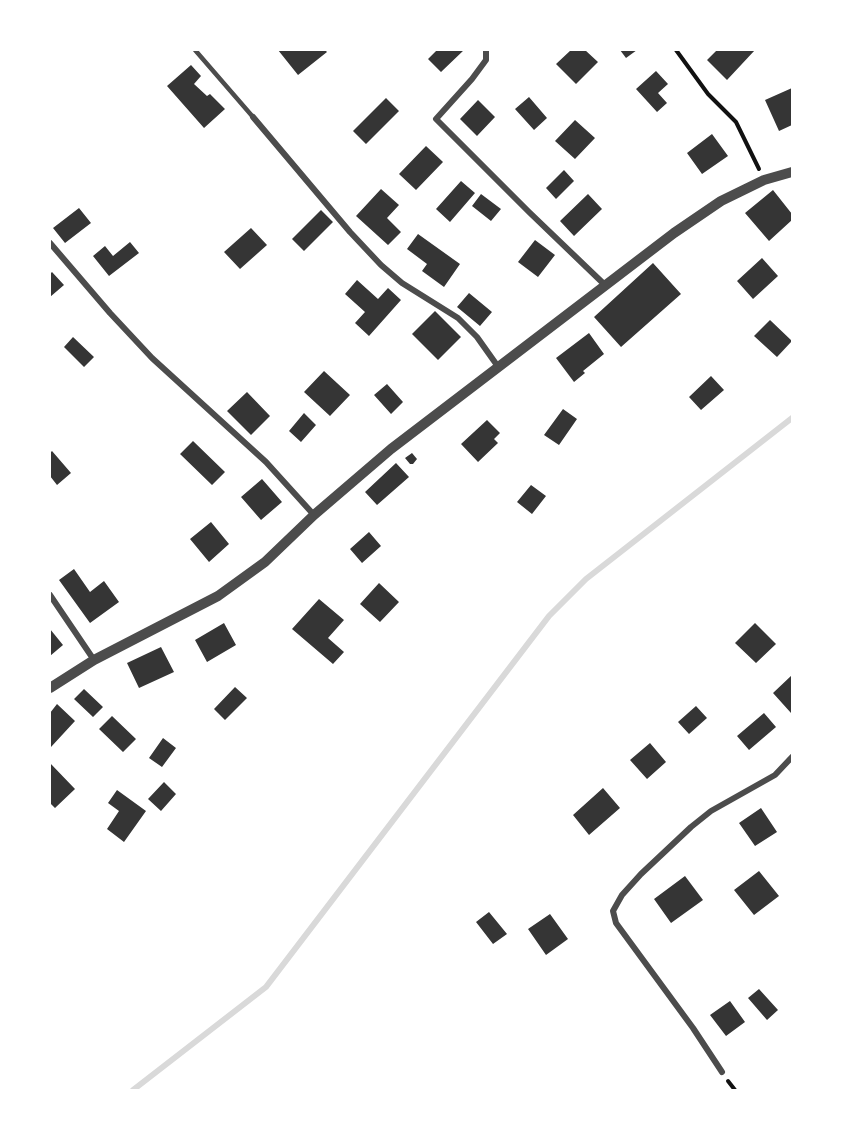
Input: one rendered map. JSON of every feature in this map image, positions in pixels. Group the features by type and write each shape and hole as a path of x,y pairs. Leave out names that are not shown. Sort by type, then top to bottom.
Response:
{"street":[{"path":"486,50 486,60 436,119 605,285"},
{"path":"253,117 350,232 381,265 402,283 458,318 477,337 499,368"},
{"path":"50,688 94,660 218,596 265,562 314,514 391,449 605,285 721,201 764,180 792,172"},
{"path":"50,243 152,358 266,462 314,514"},
{"path":"50,596 94,660"},
{"path":"722,1072 693,1028 616,923 613,911 622,896 641,874 691,827 711,811 775,776 792,757"}],"lane":[{"path":"195,50 253,117"}],"path":[{"path":"676,50 708,94 736,122 764,180"}],"building":[{"path":"278,50 325,50 327,52 298,75"},
{"path":"437,50 464,50 441,72 428,59"},
{"path":"571,50 585,50 598,62 576,84 556,64"},
{"path":"620,50 637,50 626,58"},
{"path":"717,50 755,50 727,80 707,60"},
{"path":"191,65 201,76 194,84 207,96 210,94 225,109 204,128 167,86"},
{"path":"656,71 668,84 658,93 667,103 657,112 636,89"},
{"path":"792,88 792,125 779,131 765,100"},
{"path":"529,97 547,118 534,130 515,109"},
{"path":"386,98 399,111 366,144 353,131"},
{"path":"478,100 495,117 477,136 460,119"},
{"path":"575,120 595,138 575,159 555,141"},
{"path":"712,134 728,156 702,174 687,153"},
{"path":"426,146 443,162 416,190 399,174"},
{"path":"564,170 574,181 556,199 546,188"},
{"path":"461,181 475,193 450,222 436,209"},
{"path":"381,189 399,205 387,218 401,232 388,245 356,216"},
{"path":"773,190 792,214 792,220 769,241 745,213"},
{"path":"481,194 501,209 491,221 472,206"},
{"path":"588,194 602,209 574,236 560,221"},
{"path":"79,208 91,223 65,243 53,228"},
{"path":"321,210 333,222 304,251 292,239"},
{"path":"251,228 267,245 240,269 224,252"},
{"path":"418,234 460,264 444,287 422,271 427,264 407,249"},
{"path":"535,240 555,255 538,277 518,262"},
{"path":"130,242 139,253 109,276 93,256 105,246 113,256"},
{"path":"762,258 778,276 753,299 737,281"},
{"path":"653,263 681,294 621,347 594,317"},
{"path":"52,272 64,285 50,297 50,274"},
{"path":"357,280 378,299 388,288 401,300 369,336 355,323 365,312 345,294"},
{"path":"469,293 492,312 480,326 457,307"},
{"path":"435,311 461,337 438,360 412,334"},
{"path":"770,320 792,341 777,357 754,336"},
{"path":"589,333 604,354 583,371 585,373 574,382 556,358"},
{"path":"73,337 94,357 84,367 64,347"},
{"path":"324,371 350,395 330,416 304,392"},
{"path":"711,376 724,390 701,410 689,397"},
{"path":"387,384 403,402 391,414 374,395"},
{"path":"247,392 270,416 251,435 227,411"},
{"path":"563,409 577,419 559,445 544,435"},
{"path":"304,413 316,425 301,442 289,431"},
{"path":"487,420 500,433 494,439 498,443 478,462 461,444"},
{"path":"193,441 225,472 212,485 180,454"},
{"path":"52,451 71,473 57,485 50,476 50,453"},
{"path":"412,453 417,459 410,464 405,458"},
{"path":"396,463 409,477 377,505 365,492"},
{"path":"262,479 282,502 261,520 241,497"},
{"path":"531,485 546,496 532,514 517,502"},
{"path":"211,522 229,544 209,562 190,539"},
{"path":"369,532 381,546 362,563 350,549"},
{"path":"74,569 90,592 104,581 119,602 90,623 59,580"},
{"path":"379,583 399,602 380,622 360,604"},
{"path":"319,599 344,620 328,638 344,652 333,664 292,629"},
{"path":"224,623 236,645 207,662 195,640"},
{"path":"755,623 776,644 756,663 735,643"},
{"path":"50,629 63,645 50,656"},
{"path":"161,647 174,672 139,688 127,663"},
{"path":"792,675 792,712 791,713 773,693"},
{"path":"235,687 247,698 225,720 214,709"},
{"path":"84,689 103,707 93,717 74,699"},
{"path":"57,704 75,721 51,747 50,713"},
{"path":"696,706 707,718 689,734 678,722"},
{"path":"764,713 776,727 749,750 737,736"},
{"path":"112,716 136,739 123,752 99,729"},
{"path":"163,738 176,748 162,767 149,758"},
{"path":"650,743 666,762 647,779 630,760"},
{"path":"50,763 75,789 55,808 50,803"},
{"path":"164,782 176,794 161,811 148,799"},
{"path":"603,788 620,808 589,835 573,815"},
{"path":"117,790 146,811 124,842 107,829 119,811 108,803"},
{"path":"761,808 777,832 755,846 739,823"},
{"path":"759,871 779,896 754,915 734,890"},
{"path":"685,876 703,900 671,923 654,899"},
{"path":"489,912 507,934 493,944 476,922"},
{"path":"550,914 568,939 546,955 528,929"},
{"path":"759,989 778,1010 767,1020 748,998"},
{"path":"730,1001 745,1022 726,1036 710,1015"}],"waterway":[{"path":"133,1090 266,987 549,616 586,579 792,418"}]}
